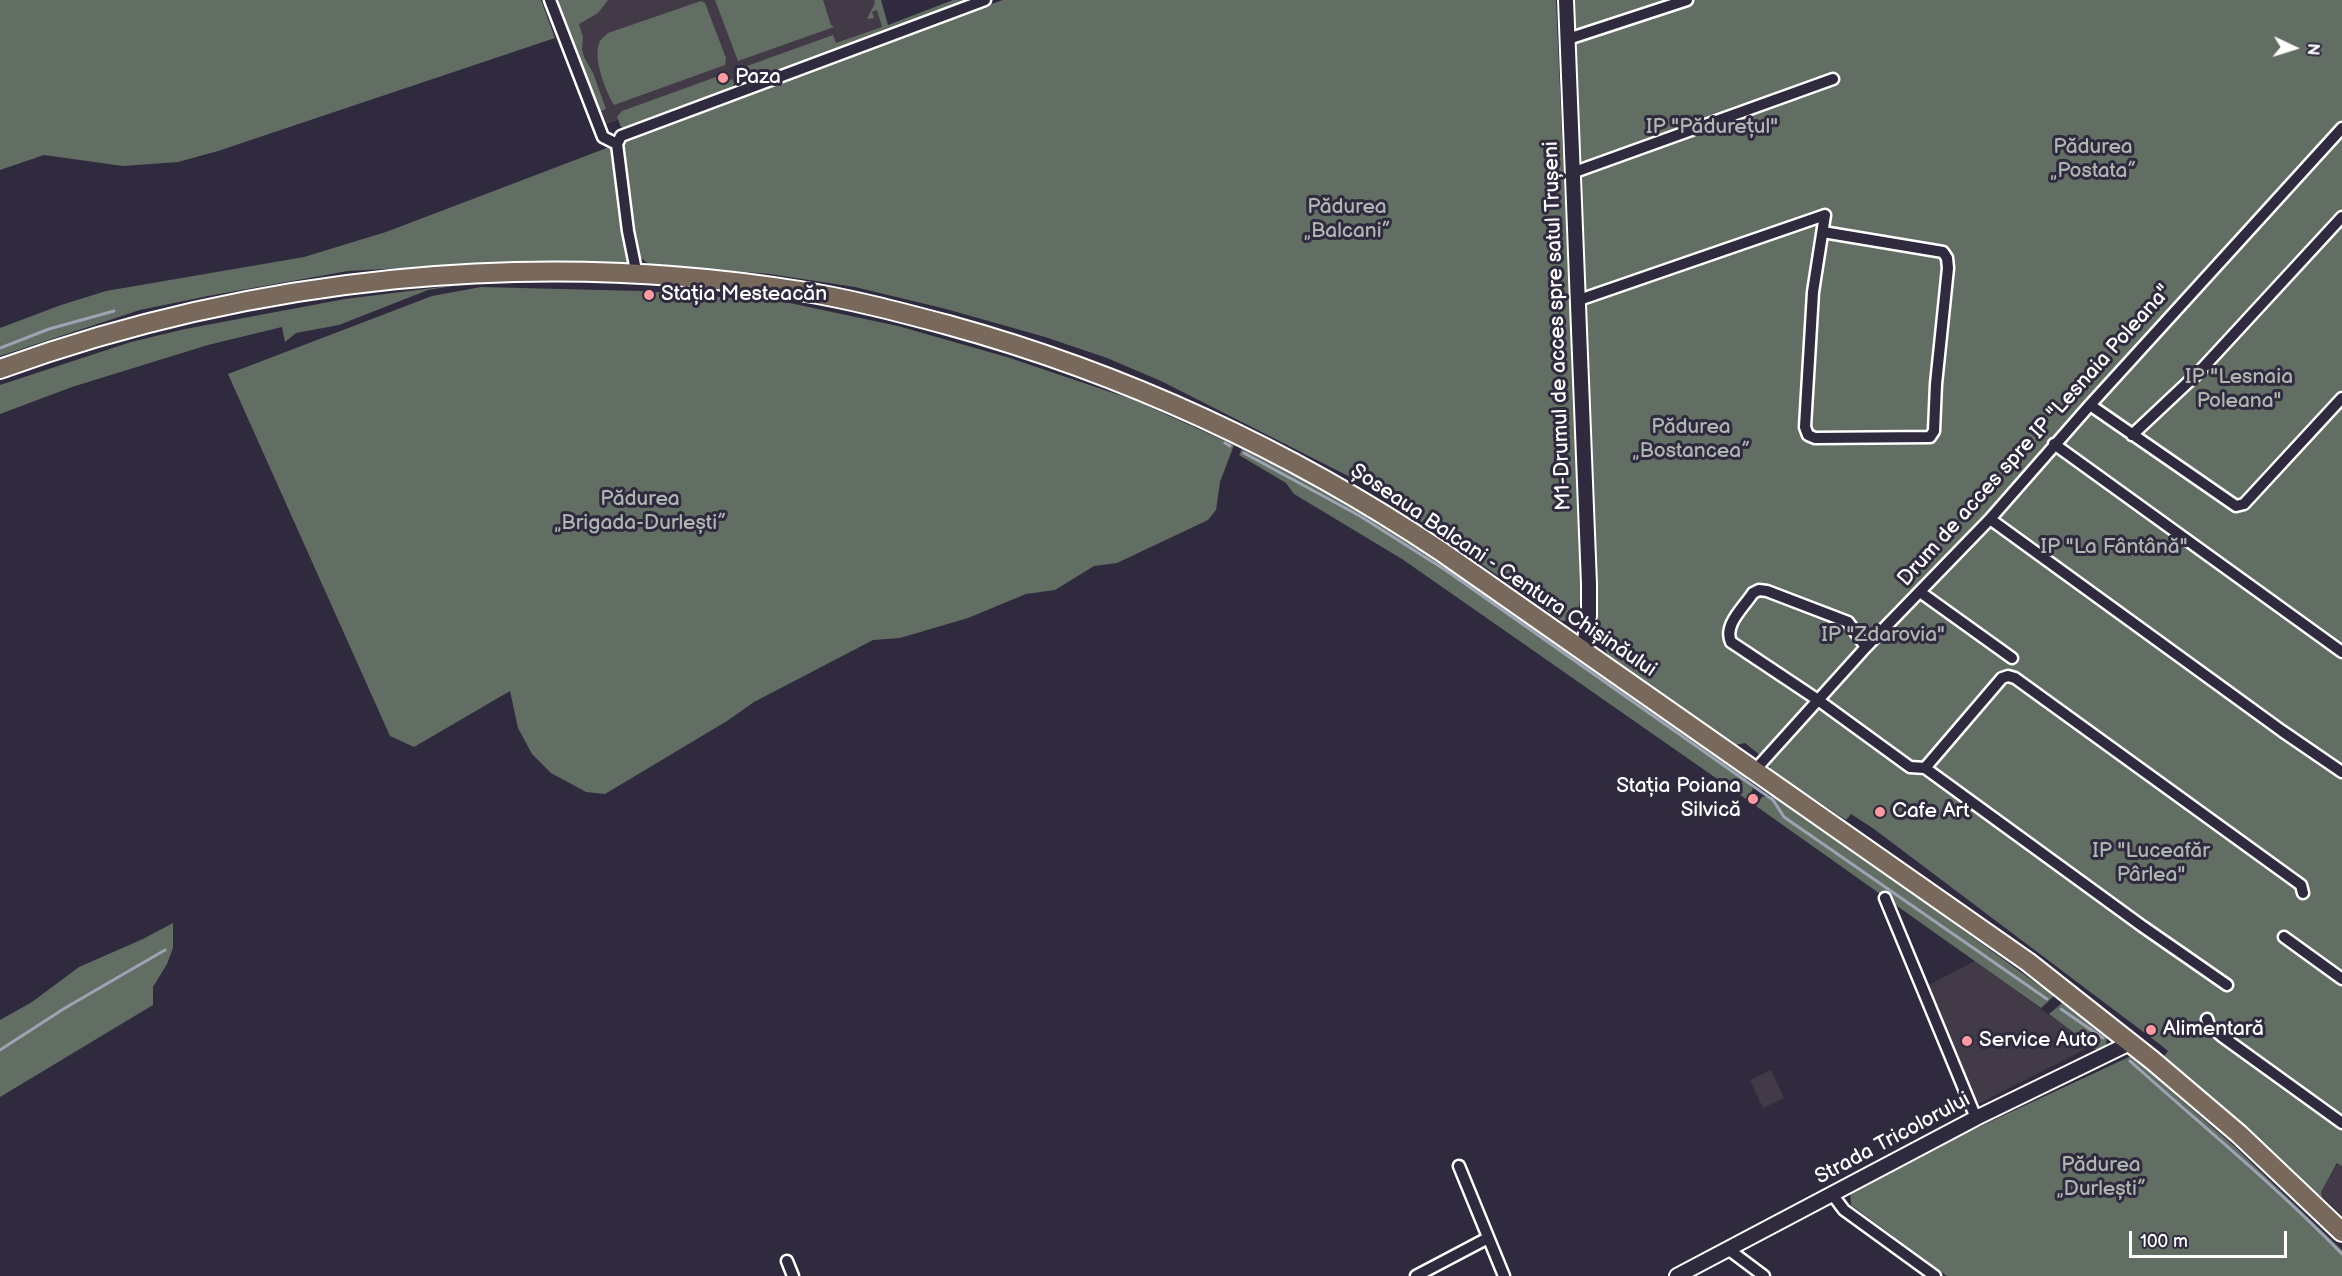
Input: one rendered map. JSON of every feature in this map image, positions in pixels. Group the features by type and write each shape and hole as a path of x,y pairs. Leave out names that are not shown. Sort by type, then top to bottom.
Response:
{"highway":[{"name":"Șoseaua Balcani - Centura Chișinăului","path":"0,369 154,321 302,291 463,274 540,271 637,274 754,284 803,291 891,310 1024,347 1113,378 1172,402 1376,507 1584,651 2028,962 2239,1134 2342,1232"}],"street":[{"path":"550,0 603,137 617,144"},
{"path":"637,274 628,231 617,144 621,136 985,0"},
{"name":"M1-Drumul de acces spre satul Trușeni","path":"1566,0 1589,584 1589,616 1584,651"},
{"path":"1568,39 1687,0"},
{"path":"1572,173 1833,79"},
{"name":"Drum de acces spre IP \"Lesnaia Poleana\"","path":"1755,770 1866,647 1990,519 2054,444 2342,128"},
{"path":"1579,300 1825,215 1813,292 1805,427 1808,435 1815,438 1930,437 1934,431 1947,258 1942,252 1823,232"},
{"path":"2133,435 2199,372 2342,217"},
{"path":"2090,405 2236,506 2244,504 2342,398"},
{"path":"2054,444 2342,652"},
{"path":"1990,519 2342,772"},
{"path":"1866,647 1848,622 1760,590 1754,593 1729,627 1728,635 1731,642 1818,700 1910,767 1925,768 2227,985"},
{"path":"1920,592 2012,658"},
{"path":"1925,768 2002,678 2008,676 2015,678 2301,885 2303,893"},
{"path":"1886,898 1976,1118"},
{"path":"2284,937 2342,979"},
{"path":"2207,1019 2209,1025 2223,1037 2342,1123"},
{"name":"Strada Tricolorului","path":"1677,1276 1976,1118 2130,1043"},
{"path":"1459,1166 1504,1276"},
{"path":"1832,1194 1844,1209 1935,1276"},
{"path":"1416,1276 1488,1238"},
{"path":"1728,1249 1764,1276"},
{"path":"787,1261 793,1276"}],"shaded area":[{"path":"558,0 874,0 883,27 604,125"},
{"path":"1975,961 2092,1046 1974,1106 1925,987"},
{"path":"1771,1070 1784,1098 1763,1108 1750,1080"},
{"path":"2338,1163 2342,1166 2342,1215 2322,1197 2321,1192"}],"green space":[{"path":"0,0 541,0 555,38 218,151 178,162 123,166 44,155 0,170"},
{"path":"558,0 608,0 598,13 579,24 583,37 584,57 593,73 606,109 599,112"},
{"path":"715,0 823,0 831,25 834,27 738,61"},
{"path":"874,0 881,0 888,25 953,0 977,0 756,81 748,81 744,70 747,66 833,35 836,43 882,27 877,10 872,12 874,18 867,19 875,3"},
{"name":"Pădurea „Balcani”","path":"1003,0 1556,0 1582,582 1579,607 1573,617 1562,621 1396,504 1360,482 1161,381 1107,358 1045,337 946,309 855,287 770,274 649,264 638,256 627,254 627,263 573,261 491,263 348,271 140,310 0,356 0,328 61,305 106,291 304,257 386,232 922,28"},
{"path":"1570,0 2342,0 2342,1166 2337,1163 2321,1192 2322,1197 2295,1178 2161,1060 2168,1051 2162,1046 1874,829 1851,814 1846,820 1772,771 1769,765 1771,758 1764,753 1760,755 1745,743 1735,745 1609,657 1600,641 1594,574 1584,304 1589,302 1583,294 1574,167 1572,43 1580,31 1571,31"},
{"path":"701,1 705,3 726,58 725,65 614,105 607,92 599,66 598,50 601,39 608,33"},
{"path":"716,77 719,84 733,79 734,84 730,90 626,128 621,127 617,117 622,111"},
{"path":"465,284 428,290 339,325 296,333 285,342 282,327 208,345 72,387 0,414 0,385 131,342 185,329 345,299"},
{"name":"Pădurea „Brigada-Durlești”","path":"481,287 642,291 785,302 898,326 1010,358 1134,400 1234,445 1220,482 1216,510 1208,520 1117,563 1094,566 1055,590 1026,594 968,618 900,638 873,640 754,702 727,721 605,794 586,792 551,773 532,754 518,728 510,691 414,747 390,736 228,374 432,296"},
{"path":"1242,449 1305,479 1384,524 1468,580 1744,775 1753,789 1746,799 1402,559 1294,494 1286,483 1239,455"},
{"path":"1774,796 2054,996 2041,1008 1756,806 1762,797"},
{"path":"173,923 173,948 167,964 153,987 153,1005 0,1097 0,1020 32,1002 79,967"},
{"path":"2062,1003 2107,1037 2106,1047 2098,1051 2049,1014"},
{"name":"Pădurea „Durlești”","path":"2131,1056 2234,1146 2342,1250 2342,1276 1947,1276 1851,1205 1850,1190 1895,1166"}],"waterway":[{"path":"0,348 49,329 114,311"},
{"path":"1225,443 1230,446"},
{"path":"1244,453 1360,516 1447,571 1773,800 1784,817 2047,999"},
{"path":"0,1050 65,1008 165,950"},
{"path":"2061,1009 2103,1038"},
{"path":"2130,1061 2264,1179 2342,1254"}],"place":[{"name":"Paza","path":"723,78"},
{"name":"Stația Mesteacăn","path":"649,295"},
{"name":"Stația Poiana Silvică","path":"1753,799"},
{"name":"Cafe Art","path":"1880,812"},
{"name":"Alimentară","path":"2151,1030"},
{"name":"Service Auto","path":"1967,1041"}],"park label":[{"name":"IP \"Pădurețul\"","path":"1712,128"},
{"name":"Pădurea „Postata”","path":"2093,160"},
{"name":"IP \"Lesnaia Poleana\"","path":"2239,390"},
{"name":"Pădurea „Bostancea”","path":"1691,440"},
{"name":"IP \"La Fântână\"","path":"2114,548"},
{"name":"IP \"Zdarovia\"","path":"1883,636"},
{"name":"IP \"Luceafăr Pârlea\"","path":"2151,864"}]}
